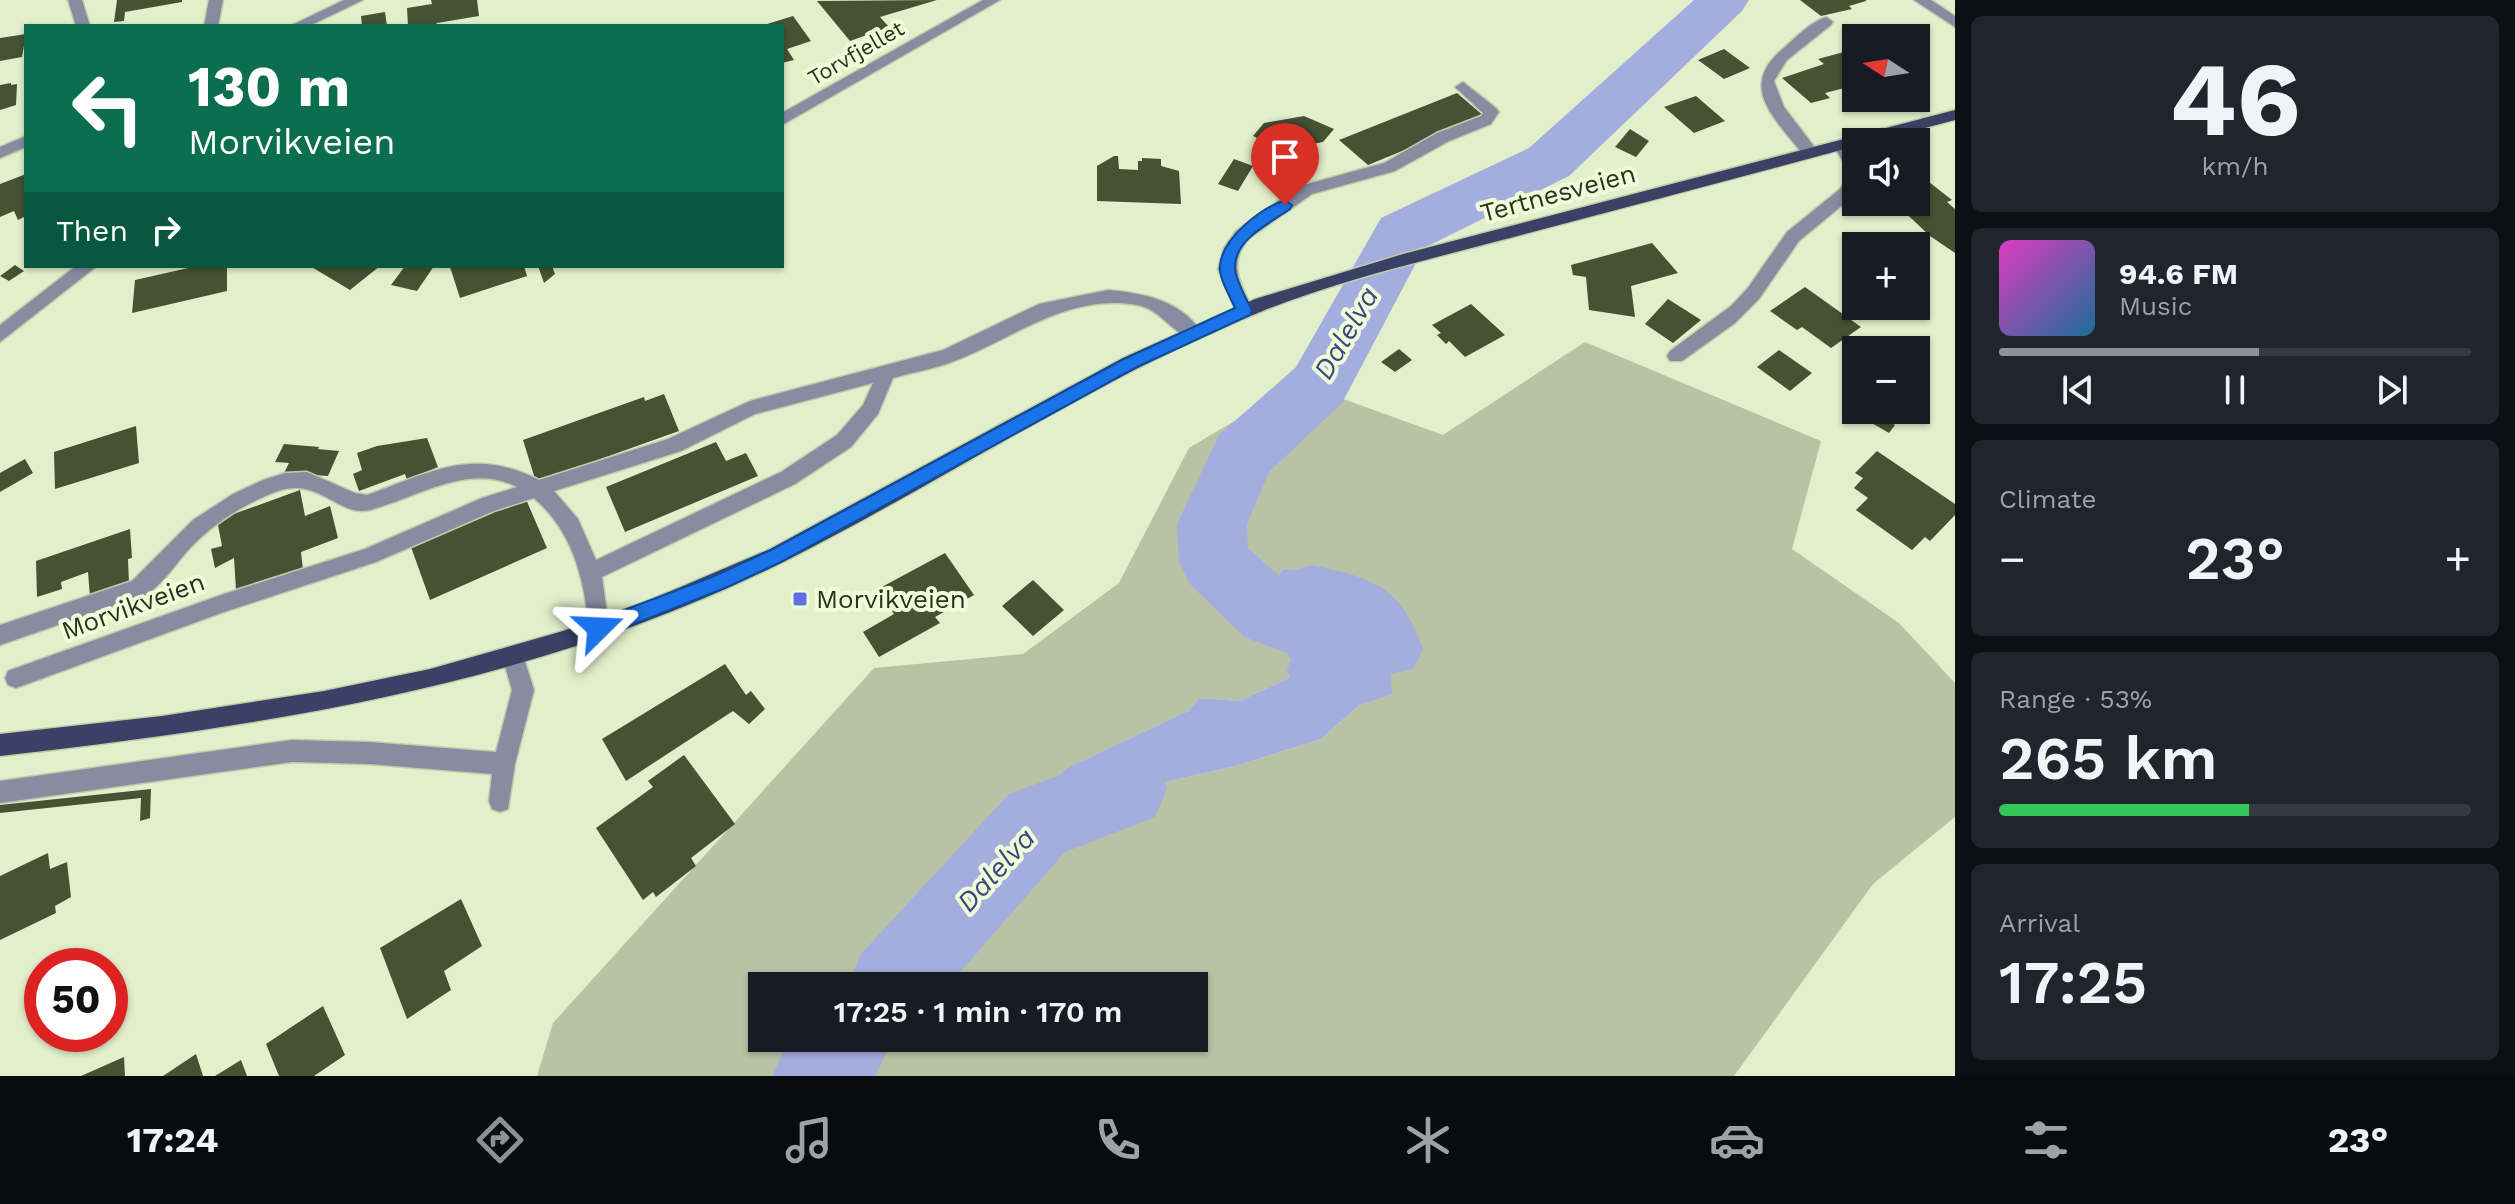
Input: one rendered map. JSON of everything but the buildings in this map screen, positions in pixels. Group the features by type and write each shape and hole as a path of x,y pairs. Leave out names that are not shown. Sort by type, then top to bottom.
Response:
{"main road":[{"name":"Tertnesveien","path":"1244,311 1320,283 1403,260 1955,115"},
{"path":"0,745 210,720 310,704 429,679 599,628 719,582 777,555 1129,363 1244,311"}],"street":[{"path":"75,0 82,24"},
{"path":"211,24 216,0"},
{"path":"302,24 356,0"},
{"name":"Torvfjellet","path":"784,119 993,0"},
{"path":"1921,0 1955,22"},
{"path":"1811,153 1770,99 1765,82 1766,72 1783,53 1826,22"},
{"path":"1244,311 1227,269 1232,248 1242,235 1306,190 1389,167 1443,137 1486,120 1491,112 1463,87"},
{"path":"0,153 24,142"},
{"path":"1676,356 1710,334 1745,303 1776,257 1801,228 1848,189 1854,180 1854,165 1841,145"},
{"path":"0,335 85,268"},
{"name":"Morvikveien","path":"16,678 224,603 369,556 489,504 674,445 750,408 948,356 1045,309 1108,297 1141,299 1166,310 1193,333"},
{"path":"589,573 788,478 844,441 871,409 887,371"},
{"name":"Morvikveien","path":"0,635 139,588 156,576 188,536 223,509 299,479 327,486 355,503 367,503 448,477 483,470 538,487 573,526 589,573 598,609 599,628"},
{"path":"500,801 504,764 523,690 513,656"},
{"path":"0,792 292,751 369,753 504,764"}],"green space":[{"path":"1585,342 1821,441 1792,549 1899,623 1955,683 1955,817 1873,884 1734,1076 537,1076 553,1023 874,668 1023,654 1119,583 1189,448 1263,404 1335,396 1443,435","holes":["1311,565 1391,694 1358,706 1321,739 1235,766 1161,783 1112,816 1080,828 1060,841 1067,768 1188,711 1199,698 1240,701 1314,666 1310,649 1283,630 1270,614 1284,584"]}],"water":[{"path":"1311,565 1367,580 1382,588 1405,611 1423,650 1413,669 1391,674 1392,694 1358,706 1321,739 1235,766 1161,783 1112,816 1081,828 1060,841 1038,822 1032,805 1067,768 1188,711 1199,698 1240,701 1314,666 1310,649 1283,630 1270,614 1278,577 1284,569 1295,570"}],"waterway":[{"name":"Dalelva","path":"1324,670 1331,662 1312,628 1270,614 1214,561 1212,524 1243,455 1319,385 1402,233 1549,162 1724,0"},
{"name":"Dalelva","path":"904,972 1038,822 1127,789"},
{"name":"Dalelva","path":"817,1076 837,1052"}],"place":[{"name":"Morvikveien","path":"800,599"}],"route":[{"path":"599,628 719,582 830,529 1129,363 1244,311 1227,269 1232,248 1242,235 1285,205"}]}
